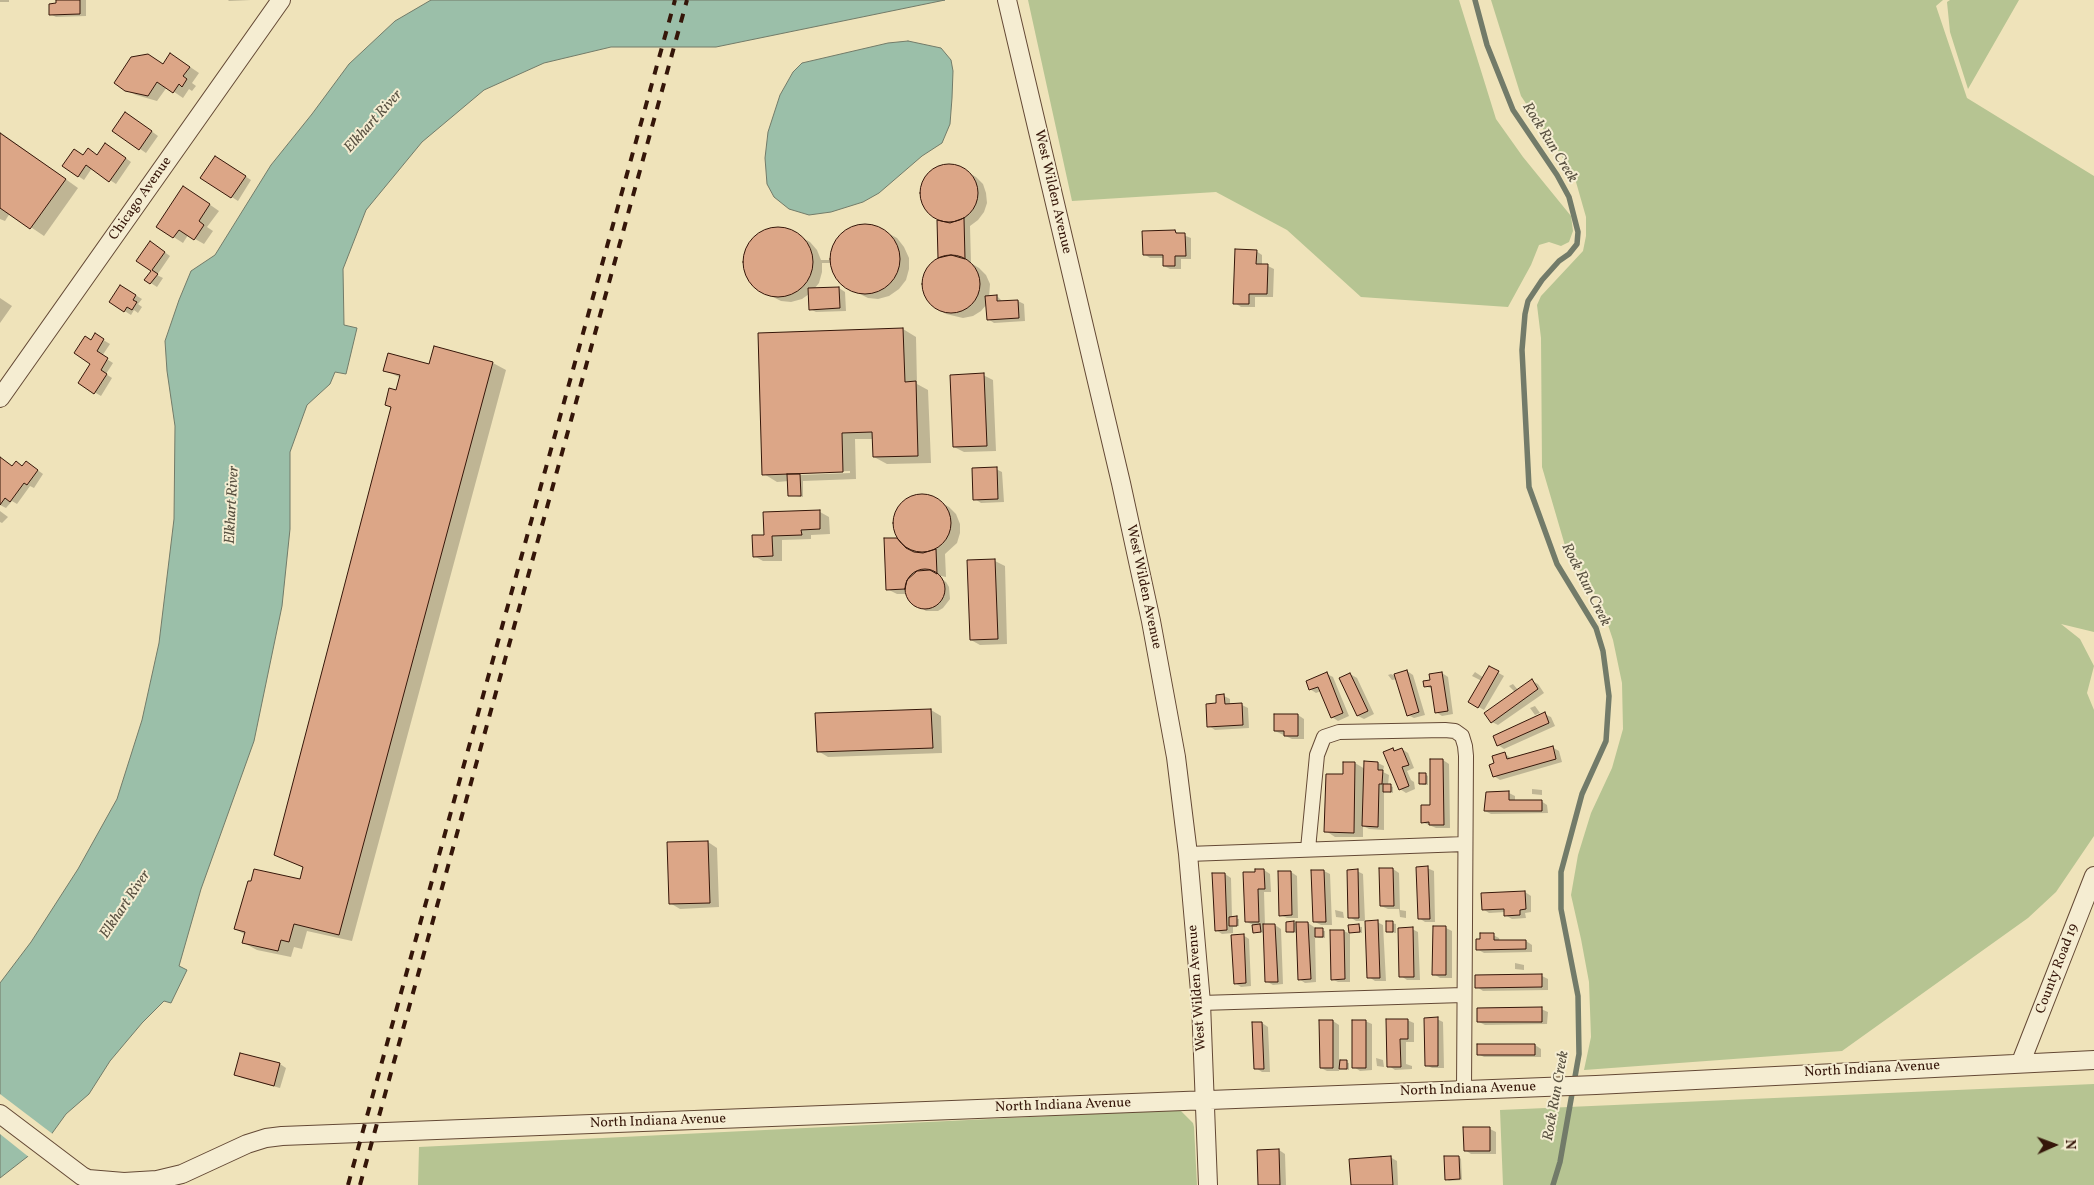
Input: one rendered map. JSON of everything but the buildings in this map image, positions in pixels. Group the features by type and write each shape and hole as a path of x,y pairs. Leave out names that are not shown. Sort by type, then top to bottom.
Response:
{"street":[{"name":"Chicago Avenue","path":"0,398 281,0"},
{"name":"West Wilden Avenue","path":"1007,0 1121,483 1151,621 1176,757 1188,854 1201,1003 1208,1185"},
{"path":"1308,849 1316,754 1324,737 1339,732 1445,730 1462,736 1466,751 1463,995 1464,1090"},
{"path":"1188,854 1465,844"},
{"name":"County Road 19","path":"2021,1062 2094,876"},
{"path":"1201,1003 1463,995"},
{"name":"North Indiana Avenue","path":"0,1114 88,1182 124,1182 157,1180 197,1168 248,1144 266,1138 282,1136 1549,1087 2021,1062 2094,1060"}],"shaded area":[{"path":"1028,0 1459,0 1496,119 1523,157 1571,216 1573,231 1569,242 1561,246 1549,242 1539,245 1531,265 1508,307 1361,297 1287,230 1216,192 1072,201"},
{"path":"1491,0 1943,0 1936,6 1967,98 2094,176 2094,632 2061,624 2080,639 2094,666 2087,693 2094,710 2094,836 2056,892 2028,918 1842,1051 1584,1070 1591,1037 1589,982 1571,895 1578,855 1591,813 1612,768 1623,729 1622,683 1613,640 1601,604 1566,549 1542,467 1541,338 1537,305 1541,296 1583,251 1586,236 1586,217 1576,182 1564,160 1521,96"},
{"path":"1950,0 2019,0 1968,89 1950,32 1947,2"},
{"path":"2094,1084 2094,1185 1503,1185 1500,1110"},
{"path":"1181,1111 1193,1123 1197,1185 418,1185 419,1147"}],"water":[{"name":"Elkhart River","path":"431,0 945,0 716,47 611,47 544,63 484,90 422,142 366,210 343,269 344,325 357,328 346,374 335,372 330,384 307,405 290,452 290,529 282,606 254,741 201,889 179,966 187,970 171,1003 164,1001 142,1023 110,1061 89,1094 66,1114 45,1143 0,1178 0,983 31,942 78,869 117,799 142,720 159,643 174,519 175,426 167,371 165,341 179,300 191,271 215,255 271,165 349,64 395,21"},
{"path":"908,41 941,48 951,60 953,71 950,124 942,143 922,156 879,193 863,202 831,212 809,215 789,209 774,197 767,184 765,158 768,132 780,95 793,72 802,63 888,43"}],"pier":[{"path":"0,1094 54,1135 47,1145 30,1158 0,1134"}],"waterway":[{"name":"Rock Run Creek","path":"1475,0 1487,45 1513,110 1557,175 1569,197 1578,232 1577,244 1542,280 1528,301 1525,314 1522,350 1529,487 1557,564 1596,628 1603,651 1609,696 1606,741 1582,794 1561,872 1561,909 1578,996 1579,1054 1560,1162 1553,1185"}],"railway":[{"path":"348,1185 675,0"},
{"path":"360,1185 687,0"}]}
